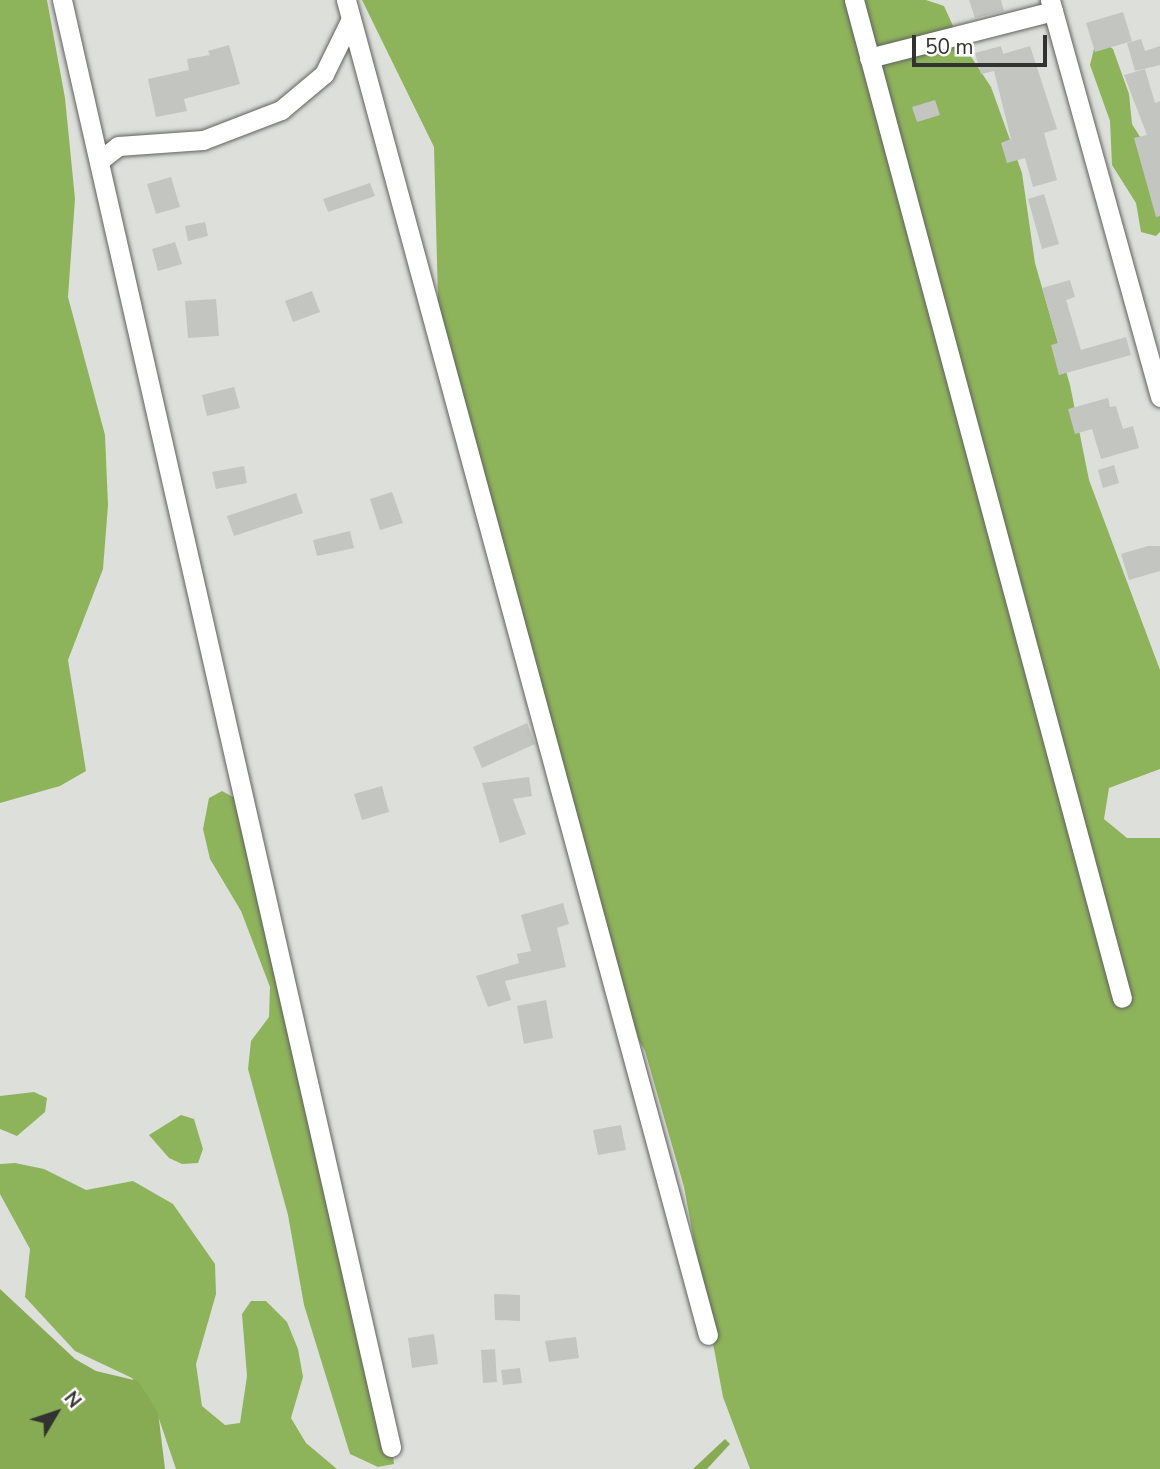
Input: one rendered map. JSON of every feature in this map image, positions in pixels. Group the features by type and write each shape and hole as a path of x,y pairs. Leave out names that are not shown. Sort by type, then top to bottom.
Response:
{"street":[{"path":"62,0 391,1447"},
{"path":"854,0 1122,998"},
{"path":"869,58 1051,5 1160,397"},
{"path":"99,161 118,146 203,139 281,110 324,74 348,9"},
{"path":"348,9 708,1335"}],"shaded area":[{"path":"0,0 47,0 65,98 75,199 68,297 105,435 108,505 103,569 68,660 86,771 60,786 0,803"},
{"path":"362,0 926,0 944,6 958,37 991,87 1022,173 1035,263 1070,385 1089,480 1160,670 1160,769 1109,788 1104,819 1127,838 1160,838 1160,1469 750,1469 723,1397 684,1187 645,1051 617,1001 447,362 438,300 434,147"},
{"path":"1097,37 1113,49 1129,94 1132,124 1160,169 1160,232 1156,236 1141,232 1136,203 1112,165 1110,121 1090,65"},
{"path":"222,791 235,798 383,1367 394,1464 378,1467 350,1454 304,1305 288,1215 248,1069 251,1041 269,1017 270,987 241,911 210,859 203,829 209,798"},
{"path":"34,1092 47,1098 45,1112 17,1136 0,1129 0,1096"},
{"path":"181,1115 194,1119 203,1149 198,1163 182,1164 169,1158 149,1135"},
{"path":"15,1163 44,1169 86,1190 133,1181 173,1204 215,1264 216,1294 196,1364 202,1406 225,1425 240,1423 247,1376 242,1314 251,1301 266,1301 287,1322 298,1349 303,1377 291,1418 306,1443 337,1469 176,1469 159,1419 132,1378 75,1351 25,1297 30,1249 0,1194 0,1164"},
{"path":"0,1289 75,1359 96,1371 138,1381 158,1412 165,1469 0,1469"},
{"path":"725,1439 730,1444 707,1469 693,1469"}],"building":[{"path":"969,0 1001,0 1004,11 975,18"},
{"path":"1123,12 1132,41 1095,52 1086,23"},
{"path":"1141,39 1145,51 1160,46 1160,65 1135,71 1127,43"},
{"path":"229,45 240,84 184,99 187,111 156,117 148,79 189,70 187,59 210,55 208,51"},
{"path":"1001,46 1003,54 1030,46 1057,129 1044,133 1057,180 1033,187 1025,158 1007,163 1001,143 1011,139 994,71 981,74 975,53"},
{"path":"1145,69 1155,103 1160,101 1160,216 1156,217 1134,138 1147,135 1124,75"},
{"path":"935,100 940,115 917,122 912,107"},
{"path":"171,177 180,207 156,214 147,184"},
{"path":"370,183 375,196 328,212 323,199"},
{"path":"1044,194 1059,244 1042,249 1028,199"},
{"path":"205,222 208,236 188,241 185,226"},
{"path":"175,242 182,264 158,271 152,249"},
{"path":"1070,280 1075,297 1066,300 1081,350 1126,337 1131,355 1059,375 1051,345 1058,343 1042,288"},
{"path":"312,291 320,312 293,322 285,301"},
{"path":"216,299 219,336 188,338 185,301"},
{"path":"234,387 240,408 207,416 202,395"},
{"path":"1108,398 1110,407 1116,406 1123,429 1133,426 1139,448 1101,459 1092,429 1075,434 1068,409"},
{"path":"1114,465 1119,483 1103,488 1098,470"},
{"path":"244,466 247,483 216,489 212,472"},
{"path":"392,492 403,523 380,530 370,499"},
{"path":"296,493 303,513 234,536 227,516"},
{"path":"350,531 354,548 317,556 313,540"},
{"path":"1148,546 1160,546 1160,571 1129,580 1121,554"},
{"path":"527,723 535,744 482,768 473,747"},
{"path":"529,777 532,796 513,799 526,834 500,843 482,783"},
{"path":"382,786 389,812 362,820 354,794"},
{"path":"563,903 569,924 557,928 566,967 505,981 511,1000 488,1007 476,976 519,963 517,954 531,951 521,915"},
{"path":"546,1000 553,1038 524,1044 517,1006"},
{"path":"621,1125 626,1150 598,1155 593,1130"},
{"path":"494,1294 520,1295 520,1321 495,1320"},
{"path":"434,1334 438,1364 412,1368 408,1338"},
{"path":"576,1337 579,1358 549,1362 545,1341"},
{"path":"495,1349 497,1382 483,1383 481,1350"},
{"path":"520,1368 522,1383 503,1385 501,1370"}]}
